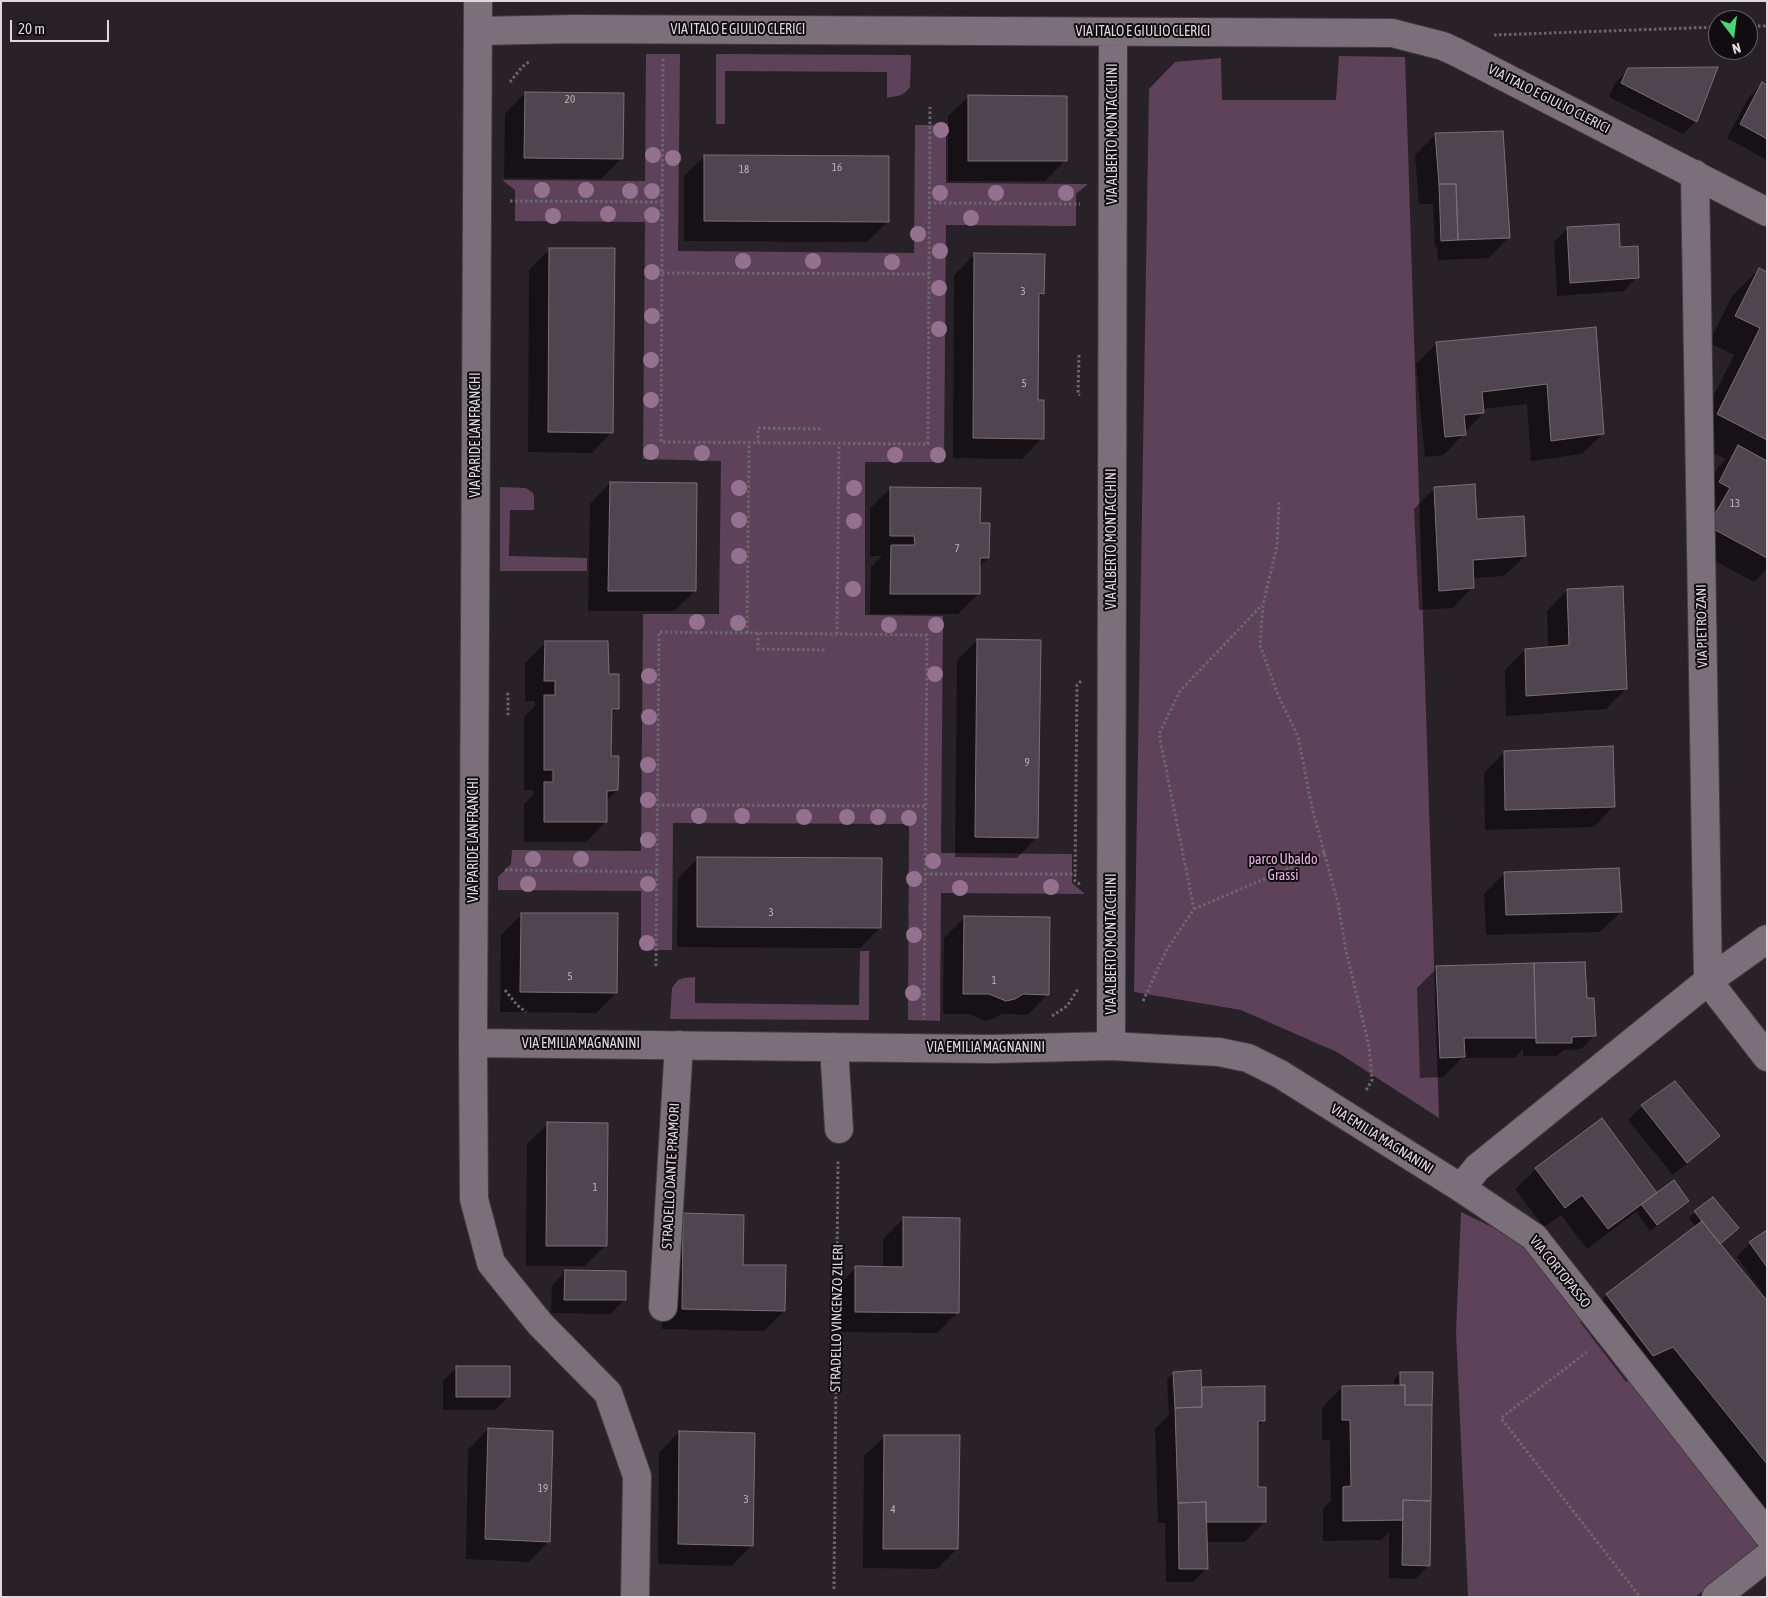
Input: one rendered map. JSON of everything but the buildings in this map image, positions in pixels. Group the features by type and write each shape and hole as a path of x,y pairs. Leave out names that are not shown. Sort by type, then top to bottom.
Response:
{"street":[{"name":"VIA PARIDE LANFRANCHI","path":"478,1 473,1043 474,1198 491,1263 540,1324 608,1394 637,1476 635,1597"},
{"name":"VIA ITALO E GIULIO CLERICI","path":"478,31 584,29 1392,33 1443,46 1458,53 1767,212"},
{"name":"VIA ALBERTO MONTACCHINI","path":"1111,1046 1114,32"},
{"name":"VIA PIETRO ZANI","path":"1695,174 1708,981"},
{"path":"1461,1188 1477,1168 1708,981 1767,939"},
{"path":"1708,981 1767,1057"},
{"name":"VIA EMILIA MAGNANINI","path":"473,1043 992,1049 1111,1046 1219,1052 1248,1058 1280,1074 1461,1188"},
{"name":"STRADELLO DANTE PRAMORI","path":"663,1307 679,1045"},
{"path":"834,1047 839,1129"},
{"name":"VIA CORTOPASSO","path":"1461,1188 1534,1237 1767,1534"},
{"path":"1716,1597 1767,1557"}],"path":[{"path":"1458,53 1465,36 1708,27"},
{"path":"663,50 661,442 928,444 930,107"},
{"path":"507,87 522,67 536,57"},
{"path":"510,192 510,211"},
{"path":"929,203 1080,204 1080,196"},
{"path":"510,201 662,202"},
{"path":"662,273 929,274"},
{"path":"1079,354 1078,394 1085,400"},
{"path":"758,443 758,428 823,429"},
{"path":"747,633 749,443"},
{"path":"837,634 839,443"},
{"path":"1279,502 1277,546 1263,605 1260,645 1278,695 1298,736 1312,808 1338,903 1346,951 1369,1046 1372,1080 1349,1118"},
{"path":"1194,909 1159,734 1180,691 1263,605"},
{"path":"656,966 659,632 927,636 924,1025"},
{"path":"758,633 758,649 826,650"},
{"path":"1082,886 1076,881 1076,874 1077,685 1083,679"},
{"path":"502,688 508,694 508,724"},
{"path":"657,804 926,806"},
{"path":"1140,1008 1166,951 1194,909 1325,853"},
{"path":"502,867 505,870 657,872"},
{"path":"925,874 1076,874"},
{"path":"502,986 517,1005 533,1015"},
{"path":"1044,1020 1066,1006 1080,986"},
{"name":"STRADELLO VINCENZO ZILERI","path":"834,1589 839,1129"},
{"path":"1610,1334 1501,1418 1640,1597"}],"green space":[{"path":"646,54 680,54 678,251 914,253 915,125 946,125 946,183 1088,184 1076,194 1076,226 946,225 944,462 865,462 865,615 943,616 941,853 1072,854 1072,883 1085,894 941,893 940,1021 908,1020 909,824 673,823 672,950 641,950 641,891 498,890 498,877 511,864 512,850 641,851 643,614 719,614 721,461 643,459 645,222 515,221 515,190 502,180 645,181"},
{"path":"716,54 911,55 910,87 901,95 887,98 887,72 725,71 725,124 716,124"},
{"name":"parco Ubaldo Grassi","path":"1339,56 1405,57 1439,1118 1337,1052 1241,1010 1134,992 1149,89 1175,62 1221,58 1222,100 1336,100"},
{"path":"500,487 526,488 533,493 534,498 534,510 510,510 509,556 587,558 587,571 500,571"},
{"path":"860,951 869,951 869,1020 670,1019 672,988 678,980 695,977 695,1003 859,1005"},
{"path":"1461,1212 1525,1243 1761,1546 1695,1597 1468,1597 1456,1332"}]}
